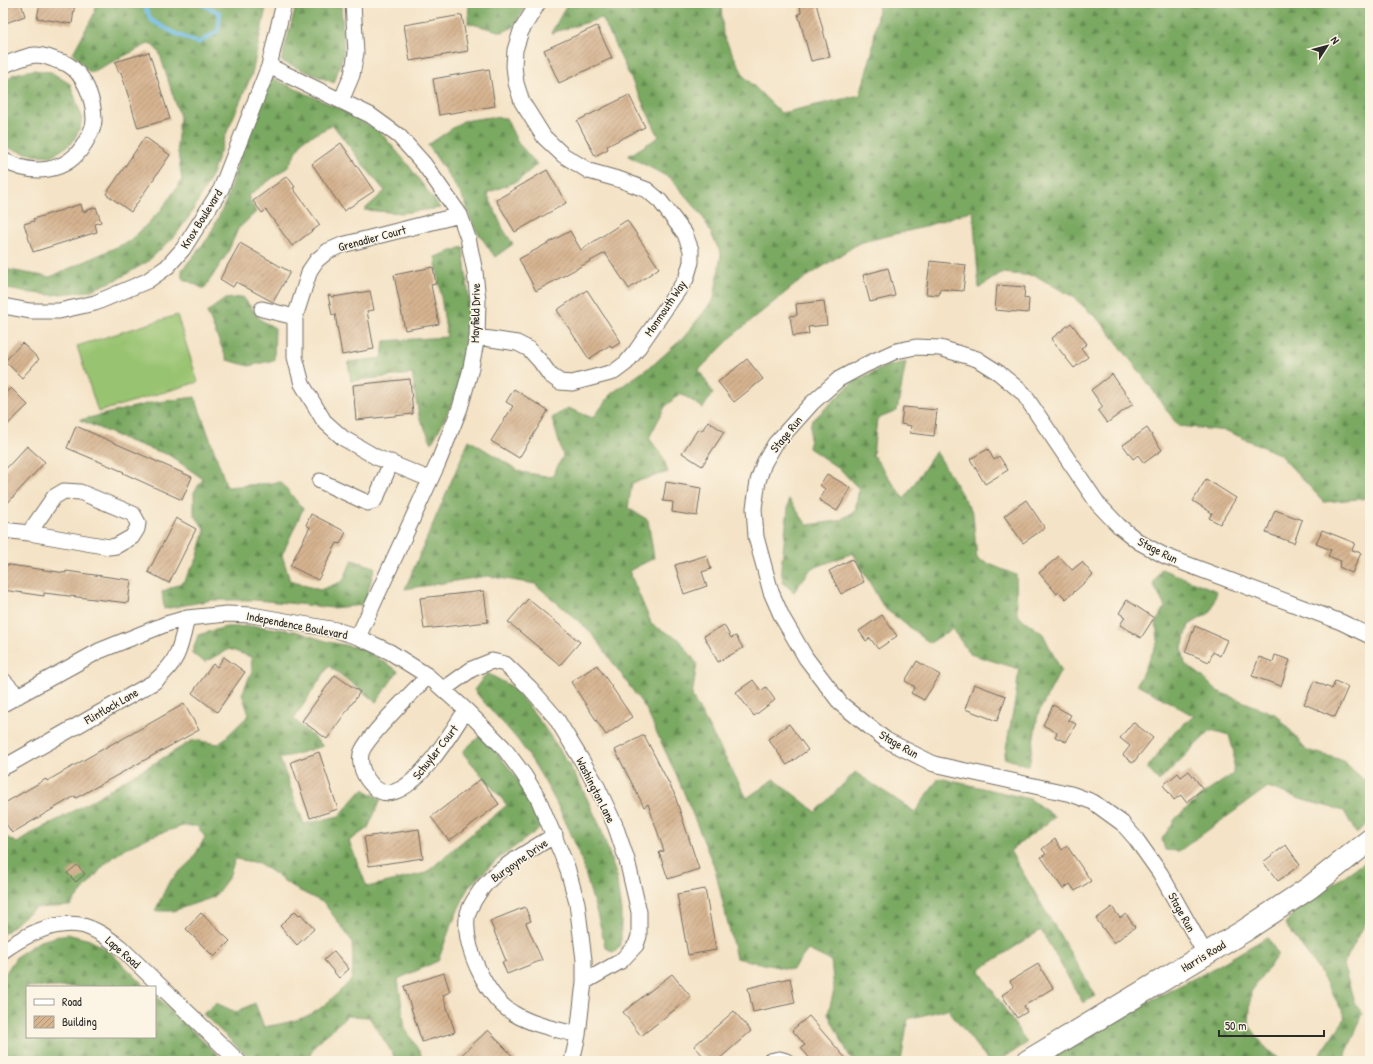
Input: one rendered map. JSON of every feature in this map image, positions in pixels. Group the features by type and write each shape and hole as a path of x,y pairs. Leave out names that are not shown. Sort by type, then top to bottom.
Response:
{"street":[{"name":"Knox Boulevard","path":"3,306 30,311 60,311 95,303 146,282 167,267 184,249 221,189 269,66 284,3"},
{"path":"342,101 352,75 356,53 353,3"},
{"name":"Monmouth Way","path":"477,337 518,343 529,349 550,375 560,382 576,383 614,372 626,364 640,345 686,278 691,262 691,250 685,234 660,201 648,190 621,180 589,171 563,155 544,137 522,102 516,83 514,66 515,50 521,32 538,3"},
{"path":"3,66 35,55 67,64 77,72 85,85 92,104 94,122 79,153 70,161 55,167 41,170 31,170 13,166 3,160"},
{"name":"Mayfield Drive","path":"269,66 370,115 399,136 424,164 460,215 468,238 475,272 478,300 477,337 470,372 460,408 438,463 429,479 358,638"},
{"name":"Grenadier Court","path":"429,479 376,457 343,438 324,421 302,384 294,357 295,317 310,270 317,260 328,251 342,245 460,215"},
{"path":"262,309 295,317"},
{"name":"Stage Run","path":"1206,955 1160,873 1136,839 1122,823 1093,802 1072,794 934,764 886,740 841,704 806,658 782,617 771,592 756,537 754,508 758,481 764,464 775,444 812,403 839,379 865,364 896,351 916,347 940,348 977,358 999,373 1023,393 1098,504 1119,526 1139,542 1165,556 1341,622 1370,636"},
{"path":"320,481 368,503 374,501 378,496 391,462"},
{"path":"3,530 110,547 116,546 132,537 138,529 138,523 133,514 80,492 64,491 54,498 29,533"},
{"name":"Independence Boulevard","path":"3,704 99,651 166,624 187,618 227,614 252,615 336,630 390,652 428,676 444,689 503,747 524,775 538,798 555,835 567,867 577,903 584,960 584,982 578,1036 572,1061"},
{"name":"Flintlock Lane","path":"3,767 154,682 166,672 175,660 187,618"},
{"name":"Washington Lane","path":"444,689 472,669 492,661 505,664 530,688 556,718 596,784 615,825 627,860 639,912 639,936 636,945 621,961 584,982"},
{"name":"Schuyler Court","path":"428,676 373,735 361,754 362,769 370,784 377,790 389,794 399,790 413,781 430,762 466,710"},
{"path":"3,680 18,696"},
{"name":"Burgoyne Drive","path":"555,835 491,878 470,909 467,919 468,936 477,968 499,1002 512,1013 530,1022 578,1036"},
{"name":"Harris Road","path":"1028,1061 1244,931 1309,888 1370,840"},
{"name":"Lape Road","path":"3,951 39,930 80,925 103,934 120,947 238,1061"},
{"path":"770,1061 779,1059 786,1061"}],"green space":[{"path":"97,3 267,3 252,74 227,132 210,179 190,215 175,236 147,262 116,280 89,291 52,295 3,288 3,269 50,277 130,241 161,210 182,180 177,145 180,117 159,52 150,43 90,73 73,53 94,14"},
{"path":"297,3 341,3 344,52 334,83 281,61"},
{"path":"469,3 527,3 514,27 502,32 468,23"},
{"path":"568,3 721,3 723,35 744,76 781,113 860,95 872,52 879,3 1370,3 1370,498 1324,502 1279,454 1227,431 1178,426 1145,379 1102,323 1073,297 1036,276 1001,273 979,288 973,210 920,228 859,243 796,284 737,332 699,370 713,393 703,408 680,393 665,407 649,438 663,457 668,472 632,483 628,508 648,520 654,558 629,571 652,625 679,639 697,664 692,696 747,798 774,779 816,812 855,772 915,812 939,778 1030,799 1055,817 1010,851 1096,996 1083,1003 1041,930 979,970 1027,1043 999,1061 988,1061 948,1009 908,1019 901,1061 852,1061 828,1014 834,990 831,961 808,950 792,970 736,958 715,869 682,788 646,709 591,632 535,584 487,576 405,589 469,440 521,472 552,477 563,456 552,418 568,408 593,418 612,393 654,364 684,337 714,299 721,254 702,215 670,178 628,156 659,137 602,18 551,33"},
{"path":"33,70 51,72 70,84 82,117 80,128 72,143 52,156 34,155 11,149 3,144 3,86 13,74"},
{"path":"266,75 340,109 380,132 406,162 440,208 402,213 364,210 385,191 333,125 303,140 288,167 248,196 256,212 238,229 227,254 204,289 182,278 182,270 209,237 226,201"},
{"path":"490,117 506,118 518,143 537,164 518,181 487,193 503,229 513,244 495,257 474,227 462,196 428,145 463,121"},
{"path":"463,247 471,315 461,381 449,410 432,443 419,417 412,374 351,381 348,362 382,358 384,341 447,337 435,257"},
{"path":"243,297 261,320 275,328 274,360 249,366 227,360 207,312 225,299"},
{"path":"177,315 198,382 98,412 77,346"},
{"path":"906,362 897,411 877,419 873,455 904,499 936,451 973,514 977,559 1016,575 1017,615 1043,634 1061,670 1038,714 1029,766 1004,758 1015,701 1019,669 970,654 952,629 930,643 884,608 853,553 811,569 794,592 783,583 781,568 789,499 807,525 838,521 855,511 859,489 841,470 809,448 811,422 853,382 887,366"},
{"path":"195,397 227,487 281,482 303,509 282,555 290,581 320,590 343,581 352,560 375,567 364,605 332,608 255,600 212,600 164,609 162,592 183,582 197,559 205,530 194,514 194,492 203,479 169,455 131,442 80,420 151,403"},
{"path":"1161,569 1217,591 1211,612 1189,625 1182,648 1185,664 1202,676 1217,691 1277,715 1307,750 1342,760 1364,780 1370,776 1370,822 1356,833 1344,811 1303,800 1268,787 1179,851 1165,850 1162,839 1176,818 1202,795 1233,774 1234,753 1229,735 1211,730 1159,781 1147,768 1175,731 1194,716 1137,684 1158,641 1156,622 1165,607 1153,584"},
{"path":"255,626 295,631 329,642 364,649 398,671 376,702 329,666 294,719 323,746 280,759 304,824 339,816 363,789 381,799 368,828 349,841 367,887 426,873 507,805 462,752 482,734 514,774 543,826 497,860 469,886 450,928 438,961 398,979 405,1028 425,1061 395,1061 393,1054 369,1017 347,1016 315,1045 307,1061 252,1061 203,1014 216,1003 236,1012 255,1003 264,1027 298,1019 320,1009 352,979 353,960 352,941 324,903 294,888 259,863 235,859 229,877 214,897 173,911 155,911 169,882 193,859 205,837 197,826 183,826 152,836 124,849 105,864 70,906 35,908 3,934 3,835 17,843 35,831 63,817 193,740 219,744 249,715 242,694 252,671 251,657 229,649 205,662 192,654 198,635 226,627"},
{"path":"487,673 511,686 534,713 560,750 580,784 600,826 616,874 621,911 621,945 613,952 605,947 581,859 570,831 556,803 525,750 474,690"},
{"path":"1370,858 1370,915 1343,965 1355,1004 1363,1014 1343,1061 1316,1061 1346,1017 1318,969 1285,924 1297,909"},
{"path":"67,934 90,940 110,952 145,986 26,986 26,1038 156,1038 156,996 224,1061 3,1061 3,977 17,956 40,941"},
{"path":"1267,937 1278,954 1251,992 1249,1025 1267,1050 1283,1061 1046,1061 1140,1006 1214,968"}],"building":[{"path":"3,3 21,3 25,16 3,24"},
{"path":"40,3 75,3 72,24 37,18"},
{"path":"800,3 816,3 830,57 811,61 798,14 801,13"},
{"path":"462,15 468,51 410,61 404,25"},
{"path":"597,26 612,58 559,83 544,50"},
{"path":"149,52 170,119 138,128 121,72 119,73 115,62"},
{"path":"489,69 495,106 439,115 433,79"},
{"path":"629,95 645,127 607,146 608,149 595,156 577,121"},
{"path":"145,137 170,155 131,212 106,194"},
{"path":"341,143 374,191 344,211 312,164"},
{"path":"547,170 566,203 515,232 496,200"},
{"path":"287,176 295,187 293,188 320,225 292,246 266,210 262,213 253,201"},
{"path":"81,204 83,212 96,207 101,222 95,224 97,232 33,252 24,224 34,221 33,219"},
{"path":"627,220 659,268 629,289 605,253 536,291 519,259 570,231 581,250"},
{"path":"240,243 290,272 273,302 236,282 233,287 220,279"},
{"path":"930,261 966,265 963,291 940,289 939,295 926,294"},
{"path":"433,267 436,284 431,285 439,324 405,330 394,275"},
{"path":"888,268 895,296 870,302 863,275"},
{"path":"997,285 1025,287 1024,298 1029,299 1028,313 995,310"},
{"path":"587,290 621,342 612,348 610,345 589,359 557,310"},
{"path":"370,291 374,310 367,311 374,349 342,355 335,314 332,315 328,295 333,297"},
{"path":"824,301 827,325 808,327 809,334 793,336 790,316 797,315 796,304"},
{"path":"1071,323 1087,344 1081,348 1088,357 1074,368 1051,339"},
{"path":"22,343 39,359 22,378 5,361"},
{"path":"747,359 763,379 734,402 718,382"},
{"path":"1112,374 1133,404 1107,423 1098,411 1103,407 1091,390"},
{"path":"410,379 413,414 356,420 353,385"},
{"path":"11,388 28,405 3,429 3,395"},
{"path":"514,389 548,411 519,458 491,441 513,406 506,402"},
{"path":"903,407 937,410 934,436 910,433 911,426 901,424"},
{"path":"708,421 724,432 702,466 682,453 698,429 702,431"},
{"path":"76,426 192,477 182,500 123,473 124,472 67,448"},
{"path":"1147,428 1162,450 1144,463 1138,455 1133,459 1123,445"},
{"path":"27,446 45,462 3,508 3,472"},
{"path":"988,449 994,460 999,456 1008,470 985,484 970,459"},
{"path":"827,474 851,488 837,511 819,500 825,489 820,485"},
{"path":"1206,479 1236,498 1220,524 1209,518 1212,513 1193,501"},
{"path":"666,482 701,488 697,516 672,512 673,502 663,501"},
{"path":"1026,500 1045,528 1023,543 1004,516"},
{"path":"1275,510 1302,520 1294,543 1266,533"},
{"path":"311,514 346,532 340,544 337,543 318,580 290,566 310,527 306,525"},
{"path":"176,518 196,529 169,583 148,572"},
{"path":"1322,530 1355,543 1352,550 1361,553 1352,573 1339,567 1341,561 1328,556 1331,550 1316,544"},
{"path":"707,555 711,569 702,572 707,586 684,594 675,565"},
{"path":"1059,556 1072,570 1082,562 1093,575 1066,599 1059,592 1057,594 1039,573"},
{"path":"852,559 864,582 841,594 829,571"},
{"path":"3,564 131,580 128,603 44,593 44,596 3,590"},
{"path":"484,591 488,622 424,629 420,598"},
{"path":"528,599 580,642 560,665 508,622"},
{"path":"1127,600 1154,618 1141,638 1120,625 1125,617 1119,613"},
{"path":"882,615 897,636 878,649 870,638 866,641 859,631"},
{"path":"724,625 731,638 736,636 743,648 718,662 704,636"},
{"path":"1195,626 1227,640 1220,656 1213,652 1209,662 1185,652"},
{"path":"1275,655 1290,660 1281,686 1252,676 1259,657 1273,662"},
{"path":"224,657 245,672 217,712 192,693 213,664 217,667"},
{"path":"917,661 940,675 924,700 911,693 915,687 905,681"},
{"path":"597,665 632,717 606,735 571,682"},
{"path":"335,675 360,692 327,739 302,721"},
{"path":"753,680 761,691 766,687 775,700 754,716 736,692"},
{"path":"1314,681 1332,689 1335,681 1348,687 1335,717 1304,704"},
{"path":"974,684 1006,696 997,721 965,709"},
{"path":"184,704 199,730 76,798 75,796 12,833 3,819 3,804"},
{"path":"1053,705 1071,715 1068,720 1076,724 1066,742 1055,737 1057,733 1043,725"},
{"path":"1133,722 1153,738 1133,763 1123,755 1130,746 1120,738"},
{"path":"789,724 808,750 787,765 768,739"},
{"path":"644,735 674,793 699,869 668,879 659,852 664,851 648,804 644,807 615,750"},
{"path":"319,752 338,809 310,818 291,762"},
{"path":"1189,771 1203,789 1186,802 1181,795 1174,800 1163,785 1178,773 1181,777"},
{"path":"481,779 499,804 449,841 431,817"},
{"path":"419,829 423,858 369,866 364,837"},
{"path":"1055,839 1062,850 1067,846 1091,881 1075,891 1070,884 1063,889 1041,857 1046,854 1042,849"},
{"path":"1286,845 1300,865 1278,881 1263,862"},
{"path":"77,865 85,874 76,882 67,873"},
{"path":"705,889 716,950 688,955 677,894"},
{"path":"525,907 531,921 526,923 542,960 507,974 502,962 506,961 490,921"},
{"path":"1112,907 1120,918 1126,914 1135,927 1114,943 1096,919"},
{"path":"295,911 299,915 301,914 314,929 297,945 280,926"},
{"path":"201,913 230,941 214,957 186,929"},
{"path":"334,951 349,969 339,978 324,960"},
{"path":"1038,964 1053,988 1024,1006 1027,1012 1017,1018 1002,995 1014,987 1010,981"},
{"path":"444,973 450,992 443,995 455,1032 422,1042 404,986"},
{"path":"672,974 691,997 641,1036 623,1012"},
{"path":"790,978 795,1003 753,1012 748,988"},
{"path":"734,1011 751,1031 717,1061 708,1061 694,1046"},
{"path":"809,1016 848,1061 812,1061 801,1048 805,1045 792,1030"},
{"path":"488,1030 517,1061 455,1061"}],"waterway":[{"path":"143,3 151,20 172,32 198,43 218,31 220,13 199,3"}]}
